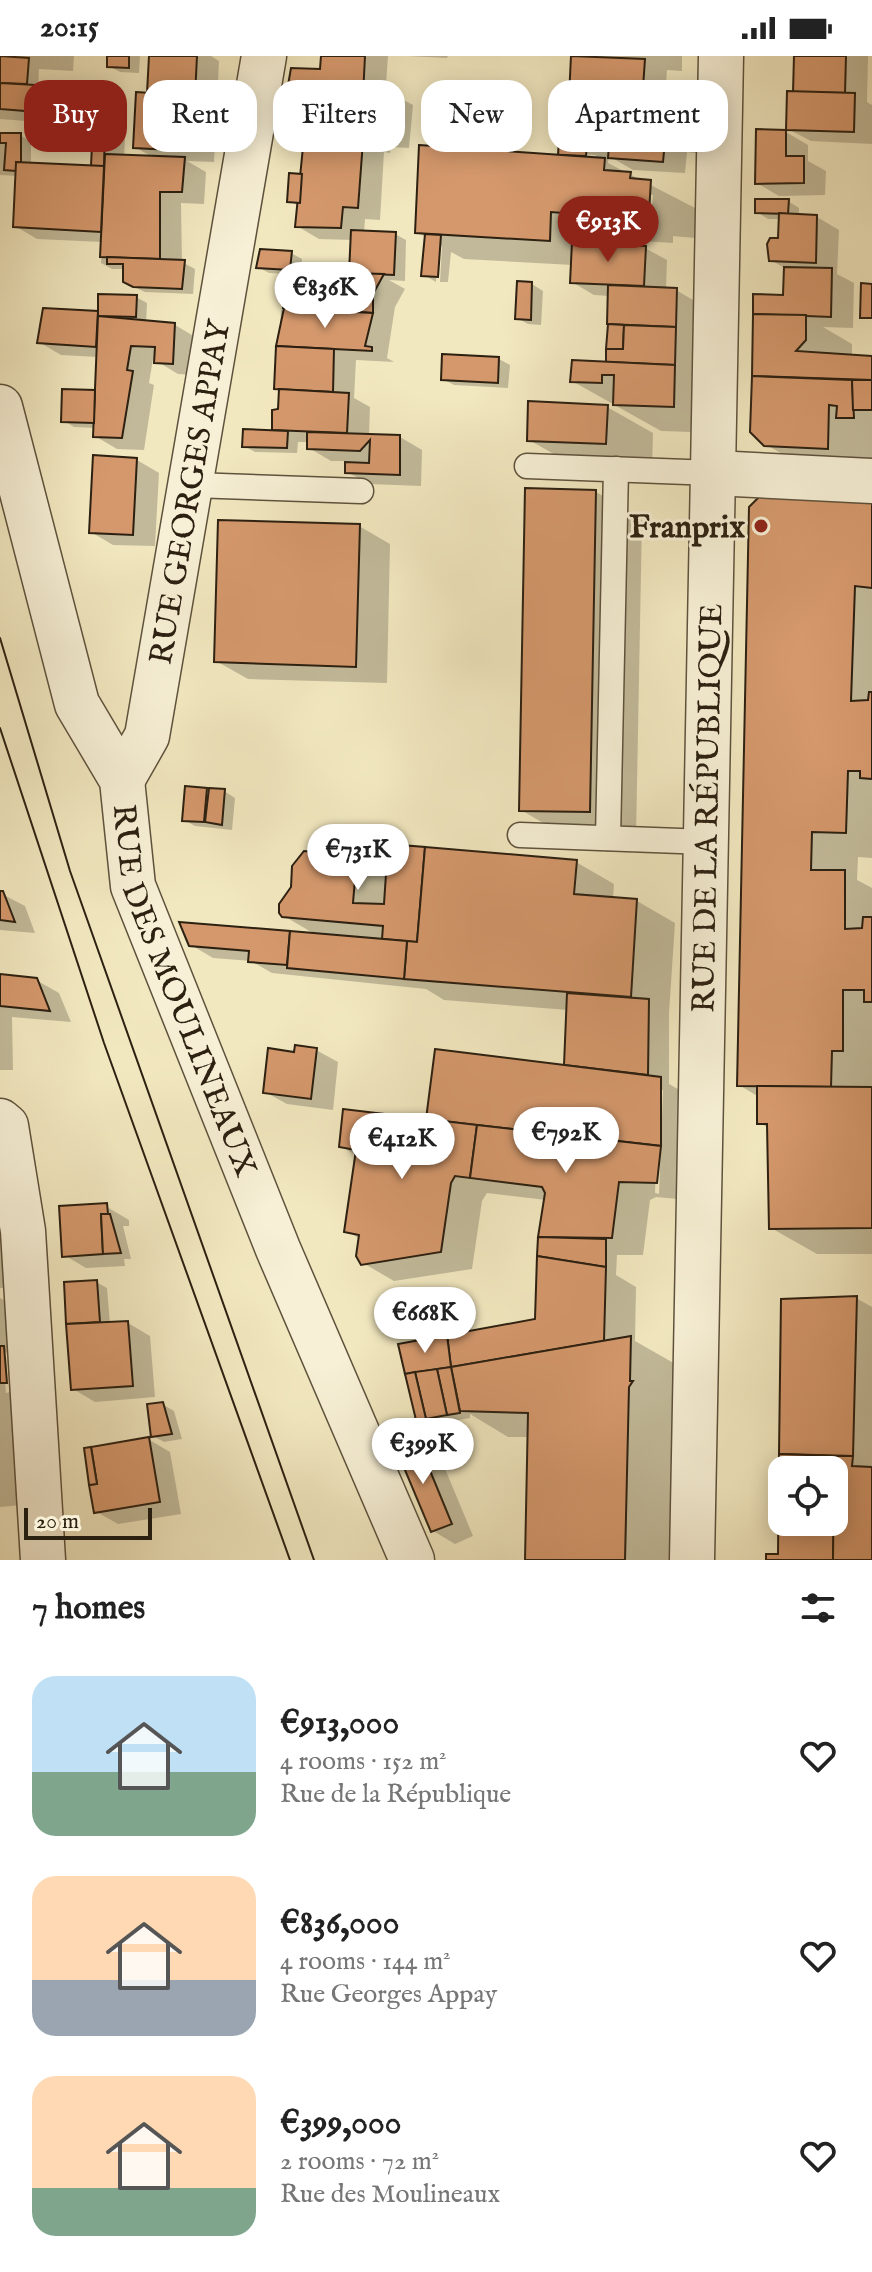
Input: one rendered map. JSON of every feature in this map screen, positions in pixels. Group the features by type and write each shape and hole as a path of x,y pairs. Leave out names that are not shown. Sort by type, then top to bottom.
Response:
{"street":[{"name":"RUE GEORGES APPAY","path":"122,780 147,736 193,485 264,56"},
{"name":"RUE DE LA RÉPUBLIQUE","path":"692,1560 721,56"},
{"name":"RUE DES MOULINEAUX","path":"0,407 77,704 122,780 133,886 278,1249 412,1560"},
{"path":"714,473 872,481"},
{"path":"0,1121 6,1126 23,1231 43,1560"}],"lane":[{"path":"527,466 714,473"},
{"path":"608,838 616,469"},
{"path":"193,485 361,491"},
{"path":"520,835 707,842"}],"building":[{"path":"0,56 29,58 27,80 24,80 24,84 0,83"},
{"path":"107,56 129,56 129,68 107,67"},
{"path":"149,56 197,56 196,80 148,80"},
{"path":"321,56 365,56 364,80 289,80 291,68 320,69"},
{"path":"571,56 645,59 644,80 570,80"},
{"path":"794,56 846,56 845,93 793,92"},
{"path":"0,83 24,84 24,111 0,109"},
{"path":"787,91 855,93 854,132 786,130"},
{"path":"136,92 143,92 143,149 133,148"},
{"path":"756,129 786,130 786,156 804,156 804,183 755,184"},
{"path":"0,133 21,133 21,163 16,162 16,171 4,170 6,143 0,143"},
{"path":"419,145 421,152 519,152 605,158 604,170 631,172 630,178 651,180 649,212 627,211 627,218 551,212 550,241 415,233"},
{"path":"92,152 104,152 104,166 91,166"},
{"path":"302,152 362,152 358,208 343,207 341,228 295,227"},
{"path":"558,152 586,152 586,156 558,155"},
{"path":"608,152 664,152 663,162 608,158"},
{"path":"105,154 185,157 182,192 160,192 160,259 100,257"},
{"path":"16,162 104,166 101,232 13,227"},
{"path":"289,173 302,174 300,203 287,202"},
{"path":"755,199 789,199 788,214 755,213"},
{"path":"779,213 817,215 816,263 769,261 767,244 770,238 778,238"},
{"path":"351,230 396,232 394,275 349,273"},
{"path":"425,234 441,235 438,277 421,276"},
{"path":"572,242 646,246 644,286 570,283"},
{"path":"260,249 292,251 290,270 256,268"},
{"path":"107,257 185,260 182,289 133,287 123,282 123,264 107,264"},
{"path":"784,267 832,268 831,317 753,314 753,294 783,295"},
{"path":"297,270 384,274 373,294 373,313 283,308 285,299 305,300"},
{"path":"517,281 532,282 531,320 515,319"},
{"path":"861,283 872,284 872,318 860,318"},
{"path":"608,285 677,288 676,327 607,324"},
{"path":"98,294 137,295 136,317 98,316"},
{"path":"43,308 98,311 96,347 37,343"},
{"path":"284,308 373,313 365,346 372,347 372,351 276,346"},
{"path":"753,314 806,315 806,340 796,351 872,356 872,380 752,376"},
{"path":"98,316 175,323 173,364 154,363 155,347 131,346 127,370 133,371 122,438 93,437"},
{"path":"608,324 624,325 623,349 606,349"},
{"path":"624,325 676,327 675,365 606,362 606,349 623,349"},
{"path":"276,346 334,349 333,392 274,389"},
{"path":"442,354 499,357 498,383 441,380"},
{"path":"572,360 675,365 674,407 613,405 614,375 602,375 602,383 570,382"},
{"path":"752,376 852,380 854,418 836,418 837,406 829,405 828,449 764,446 750,432"},
{"path":"852,380 872,380 872,410 853,410"},
{"path":"62,389 95,390 94,423 61,422"},
{"path":"279,389 349,393 347,433 272,430 272,410 278,409"},
{"path":"528,401 608,405 606,444 527,441"},
{"path":"243,429 288,431 287,448 242,447"},
{"path":"307,432 400,435 400,475 345,473 345,462 369,463 370,440 360,451 307,449"},
{"path":"93,455 137,458 133,535 89,533"},
{"path":"525,488 596,490 590,812 519,811"},
{"path":"761,495 872,503 872,588 855,586 851,701 868,700 869,692 872,692 872,779 860,778 860,771 848,771 846,833 812,832 811,870 845,870 845,929 862,928 863,917 872,917 872,1002 864,1002 864,990 843,990 843,1051 832,1051 831,1087 737,1086 749,507"},
{"path":"218,520 360,524 356,667 214,662"},
{"path":"185,786 207,788 204,822 182,821"},
{"path":"209,788 225,789 222,825 205,822"},
{"path":"388,844 425,847 417,942 382,939 383,926 282,917 279,913 279,904 291,887 292,866 304,851 357,855 353,903 384,904"},
{"path":"425,847 577,860 574,894 637,899 631,997 404,979 407,941 417,942"},
{"path":"0,891 3,891 15,922 0,920"},
{"path":"179,922 290,931 287,965 248,962 249,951 189,946"},
{"path":"290,931 407,941 404,979 287,968"},
{"path":"0,974 37,978 50,1011 0,1006"},
{"path":"567,993 649,999 648,1075 564,1065"},
{"path":"295,1045 317,1048 311,1099 263,1093 268,1048 294,1052"},
{"path":"435,1049 661,1077 661,1146 426,1119"},
{"path":"757,1086 872,1087 872,1228 769,1229 767,1124 757,1124"},
{"path":"343,1109 477,1125 470,1178 455,1176 451,1183 441,1252 361,1265 356,1256 359,1235 344,1232 356,1150 339,1147"},
{"path":"477,1125 661,1146 657,1183 619,1182 612,1238 538,1237 545,1193 542,1187 470,1178"},
{"path":"107,1203 108,1214 101,1214 103,1254 62,1257 59,1206"},
{"path":"101,1214 110,1214 121,1253 103,1254"},
{"path":"538,1237 606,1239 606,1267 537,1256"},
{"path":"537,1256 606,1267 604,1341 451,1367 447,1335 535,1319"},
{"path":"97,1280 100,1322 66,1324 64,1282"},
{"path":"857,1296 853,1456 779,1454 781,1299"},
{"path":"128,1321 133,1386 71,1390 66,1324"},
{"path":"447,1335 451,1367 405,1374 398,1344"},
{"path":"631,1336 630,1381 633,1381 629,1387 625,1560 525,1560 528,1413 460,1411 451,1367"},
{"path":"0,1346 4,1346 7,1383 0,1383"},
{"path":"451,1367 460,1413 447,1415 437,1369"},
{"path":"437,1369 447,1415 426,1419 415,1372"},
{"path":"415,1372 426,1419 416,1420 405,1374"},
{"path":"163,1402 172,1434 151,1437 147,1404"},
{"path":"440,1433 451,1439 440,1461 429,1455"},
{"path":"401,1435 406,1446 411,1444 417,1458 424,1456 452,1524 431,1532 392,1439"},
{"path":"149,1437 160,1502 94,1513 89,1485 97,1484 91,1447"},
{"path":"91,1447 97,1484 89,1485 84,1448"},
{"path":"779,1454 834,1456 779,1456"},
{"path":"848,1456 853,1456 852,1466 872,1467 872,1560 833,1560 833,1536 848,1536"},
{"path":"778,1536 834,1536 833,1560 766,1560 766,1554 778,1554"}],"tram line":[{"path":"0,638 70,871 314,1560"},
{"path":"0,728 104,1043 290,1560"}],"place":[{"name":"Franprix","path":"761,526"}]}
